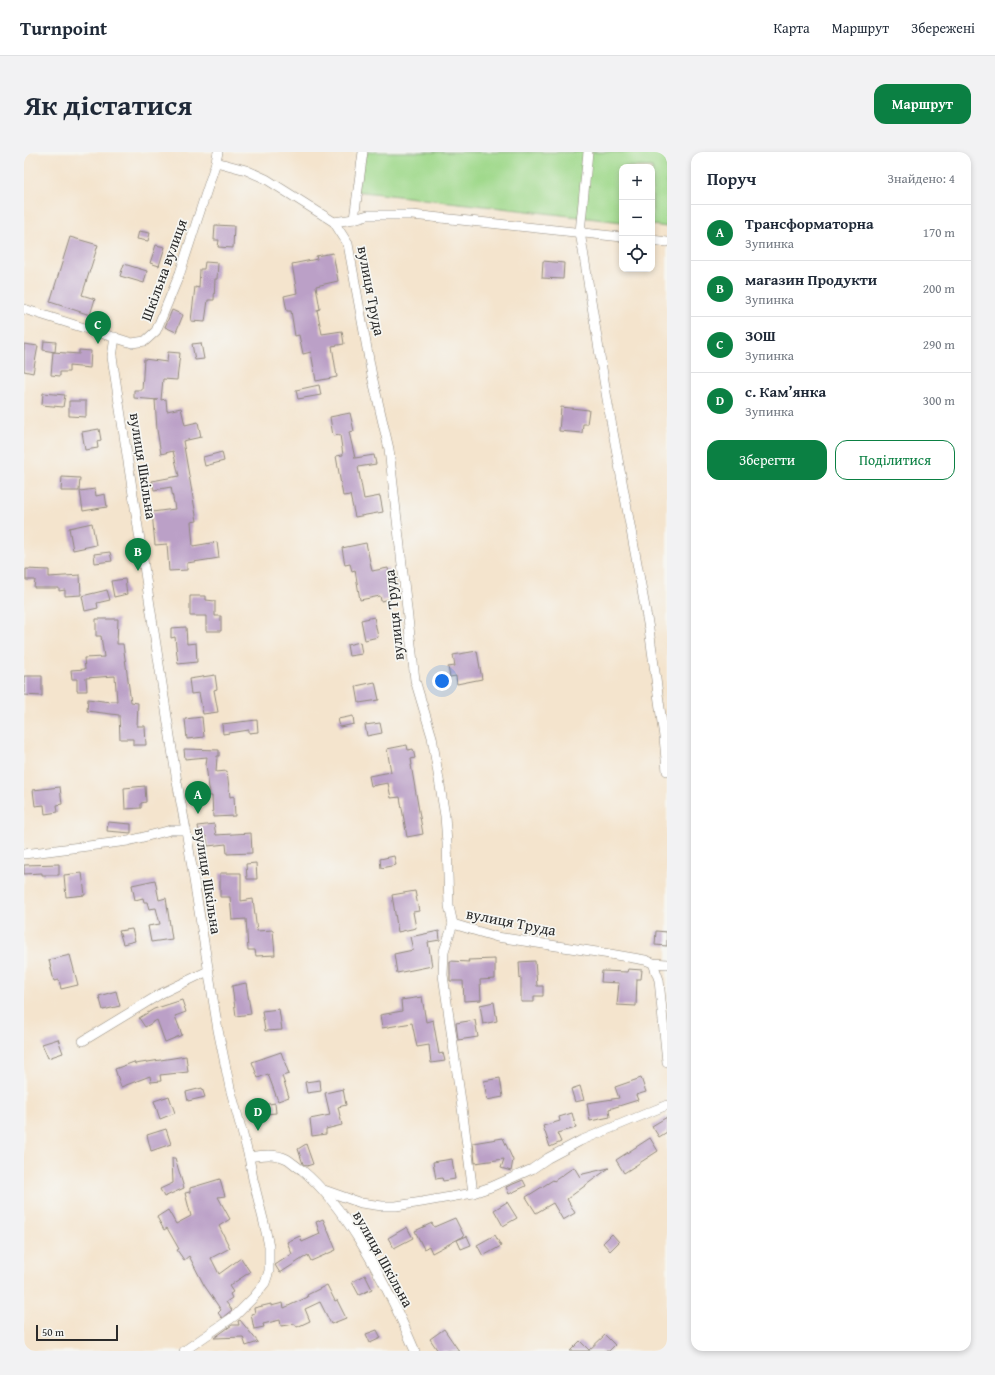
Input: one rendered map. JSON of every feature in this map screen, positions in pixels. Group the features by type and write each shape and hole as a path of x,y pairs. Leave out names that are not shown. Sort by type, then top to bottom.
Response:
{"street":[{"name":"Шкільна вулиця","path":"24,309 132,343 145,341 156,331 180,272 218,152"},
{"path":"354,219 363,152"},
{"path":"588,152 580,232 607,399 649,629 664,737 667,771"},
{"name":"вулиця Труда","path":"216,162 246,170 266,179 334,222 348,244 372,376 389,449 401,545 413,666 416,685 432,737 445,816 449,906 453,924 497,936 667,964"},
{"path":"334,222 368,215 412,215 619,237"},
{"path":"655,240 667,242"},
{"name":"вулиця Шкільна","path":"115,338 112,357 177,782 218,1030 228,1081 249,1157 268,1154 287,1159 313,1179 324,1190 347,1219 370,1257 393,1302 415,1351"},
{"path":"24,854 128,841 171,830 186,830"},
{"path":"453,924 444,951 443,975 473,1192"},
{"path":"654,963 659,980 667,1062"},
{"path":"83,1041 162,993 208,971"},
{"path":"324,1190 361,1203 382,1206 396,1206 422,1202 473,1192 491,1187 532,1169 548,1158 580,1141 667,1104"},
{"path":"184,1351 236,1315 253,1298 265,1282 269,1271 269,1246 252,1179 249,1157"}],"green space":[{"path":"359,152 667,152 667,227 655,225 655,164 619,164 619,222 355,191"}],"building":[{"path":"215,225 234,226 233,248 218,247 219,240 214,240"},
{"path":"139,231 150,233 148,241 137,239"},
{"path":"70,237 98,245 82,295 95,299 90,315 50,302"},
{"path":"156,245 165,247 159,266 150,263"},
{"path":"333,253 338,281 316,286 320,309 317,310 322,334 342,331 344,344 332,346 337,377 316,381 311,352 303,354 299,335 295,336 291,311 287,311 284,296 297,293 292,264 317,259 316,256"},
{"path":"543,261 564,263 563,279 542,278"},
{"path":"205,262 218,263 217,279 215,279 214,300 208,300 205,322 191,321 195,287 199,288 200,269 204,269"},
{"path":"124,264 147,271 144,283 120,276"},
{"path":"172,310 183,315 176,332 165,327"},
{"path":"44,341 56,342 55,352 43,350"},
{"path":"201,343 204,359 195,360 192,344"},
{"path":"24,344 38,346 33,373 24,371"},
{"path":"79,350 91,351 90,368 69,366 69,372 60,372 60,376 51,375 53,352 79,354"},
{"path":"168,352 180,353 177,380 163,379 161,400 166,399 167,411 181,408 185,425 198,422 201,437 183,441 197,521 191,522 193,546 217,542 219,558 187,563 187,570 169,571 167,544 155,545 152,512 175,509 171,487 154,490 152,481 179,476 173,451 161,454 157,430 155,400 158,400 134,398 134,390 142,390 144,359 167,362"},
{"path":"319,385 321,395 298,399 296,390"},
{"path":"43,393 65,395 63,407 42,405"},
{"path":"69,401 86,401 86,417 69,416"},
{"path":"561,407 589,410 587,424 583,424 582,433 559,431"},
{"path":"350,413 354,431 349,432 355,458 374,455 376,464 358,467 364,499 380,496 383,512 355,517 350,495 343,496 336,456 343,455 340,435 333,436 330,417"},
{"path":"99,429 101,440 97,441 98,448 85,450 82,432"},
{"path":"222,452 224,461 205,466 203,457"},
{"path":"62,477 80,478 79,491 61,491"},
{"path":"95,489 96,496 105,494 107,507 83,511 80,491"},
{"path":"92,523 96,545 73,550 69,528"},
{"path":"366,543 372,571 388,568 390,577 387,578 391,599 381,601 380,596 360,600 355,570 352,571 350,564 345,565 342,548"},
{"path":"110,552 112,561 95,563 94,554"},
{"path":"26,569 49,570 49,577 80,575 81,595 65,596 65,590 59,591 59,588 34,588 35,580 26,580"},
{"path":"125,579 127,594 114,597 111,581"},
{"path":"107,590 110,600 97,603 98,608 85,611 82,596"},
{"path":"190,596 206,596 206,600 215,601 215,616 221,616 221,631 206,631 206,616 190,616"},
{"path":"374,617 378,637 365,640 361,620"},
{"path":"96,619 118,619 117,644 123,644 131,702 138,703 137,726 145,726 146,745 133,745 133,739 120,739 119,715 87,711 88,699 110,702 117,701 115,676 86,678 87,691 77,691 77,679 72,679 71,670 85,669 84,658 104,657 101,636 96,636"},
{"path":"186,627 187,644 196,643 197,662 178,664 175,637 171,638 171,628"},
{"path":"360,642 362,654 349,656 347,645"},
{"path":"477,651 482,679 457,684 456,676 450,677 448,667 455,666 453,655"},
{"path":"215,675 217,689 214,690 218,712 203,714 199,693 191,694 189,679"},
{"path":"24,676 42,676 42,696 24,695"},
{"path":"375,682 379,700 359,703 356,686"},
{"path":"353,716 354,724 340,727 338,719"},
{"path":"202,717 204,737 187,739 185,719"},
{"path":"257,720 258,732 249,733 249,730 223,734 222,724"},
{"path":"380,723 382,733 367,736 365,725"},
{"path":"407,745 408,750 413,749 415,758 411,759 411,765 423,834 407,837 400,797 391,798 388,783 371,786 369,776 391,772 387,749"},
{"path":"184,749 219,750 216,772 227,771 230,797 234,796 235,816 213,817 212,796 210,796 206,765 207,757 185,759"},
{"path":"145,786 146,802 141,803 141,808 125,809 124,788"},
{"path":"60,787 62,804 57,805 58,812 45,814 44,805 35,806 33,790"},
{"path":"108,822 131,824 131,833 107,831"},
{"path":"214,824 216,835 251,833 252,853 227,854 226,844 208,846 206,836 200,837 198,826"},
{"path":"394,856 396,865 381,868 380,859"},
{"path":"256,863 257,879 247,879 246,864"},
{"path":"59,864 59,875 42,875 42,873 24,874 24,865"},
{"path":"82,873 85,895 66,897 64,875"},
{"path":"220,873 241,873 241,901 253,899 257,931 273,930 275,955 256,956 255,950 248,950 246,919 232,920 230,897 220,897"},
{"path":"155,880 159,900 166,898 172,939 151,942 148,926 160,924 156,908 149,909 147,902 144,902 143,898 135,900 132,885"},
{"path":"415,891 419,911 413,912 416,928 398,932 392,895"},
{"path":"132,929 135,941 123,944 119,931"},
{"path":"439,931 440,940 428,942 432,966 397,973 394,954 413,950 410,937"},
{"path":"656,931 667,932 667,946 655,945"},
{"path":"70,955 78,985 61,989 59,980 54,981 49,960"},
{"path":"495,959 495,979 480,980 481,1000 464,1001 463,981 450,981 450,961 469,962 468,960"},
{"path":"535,961 537,986 543,986 543,996 534,996 534,1002 521,1002 519,962"},
{"path":"628,969 642,970 641,979 637,979 636,1006 617,1005 619,983 601,982 602,971 627,972"},
{"path":"246,983 251,1014 236,1016 232,986"},
{"path":"116,991 120,1006 103,1010 99,996"},
{"path":"422,997 426,1022 433,1020 439,1054 443,1053 445,1061 431,1063 429,1045 417,1047 412,1023 382,1028 380,1015 402,1011 401,1000"},
{"path":"182,1000 186,1012 175,1016 182,1035 165,1042 157,1020 145,1027 139,1018 154,1009"},
{"path":"494,1002 497,1021 483,1024 480,1005"},
{"path":"279,1009 282,1030 265,1031 262,1011"},
{"path":"475,1020 478,1037 458,1040 456,1023"},
{"path":"58,1039 63,1053 48,1058 42,1044"},
{"path":"281,1052 289,1074 282,1076 289,1097 278,1101 268,1074 258,1078 252,1062"},
{"path":"186,1056 188,1072 160,1075 161,1081 151,1082 150,1076 121,1087 115,1069 134,1062 135,1064"},
{"path":"500,1078 503,1097 487,1100 484,1081"},
{"path":"641,1078 646,1092 636,1095 638,1100 609,1109 610,1117 590,1121 587,1103 619,1098 615,1087"},
{"path":"320,1080 321,1091 307,1093 305,1082"},
{"path":"580,1086 584,1100 575,1102 571,1089"},
{"path":"202,1088 205,1097 188,1101 186,1092"},
{"path":"343,1089 346,1105 338,1107 342,1125 326,1129 326,1134 312,1136 310,1119 330,1115 325,1093"},
{"path":"169,1096 175,1113 160,1119 154,1101"},
{"path":"275,1103 276,1113 265,1114 263,1105"},
{"path":"572,1113 576,1128 557,1133 561,1142 550,1147 543,1126 560,1121 559,1117"},
{"path":"667,1117 667,1132 659,1137 652,1126"},
{"path":"166,1129 171,1144 151,1151 147,1135"},
{"path":"503,1138 513,1160 511,1171 501,1168 504,1159 475,1163 473,1143"},
{"path":"650,1138 658,1151 624,1173 616,1160"},
{"path":"306,1144 313,1164 307,1166 303,1164 298,1149"},
{"path":"172,1158 175,1158 184,1188 164,1197 160,1189 173,1183"},
{"path":"452,1159 455,1179 443,1181 442,1178 436,1179 433,1162"},
{"path":"574,1167 580,1177 583,1174 609,1168 567,1199 575,1213 563,1220 553,1203 536,1213 526,1197 553,1180 554,1181"},
{"path":"220,1179 225,1196 218,1197 230,1219 219,1226 230,1248 211,1258 219,1274 241,1258 250,1272 229,1286 233,1292 230,1294 232,1298 226,1302 232,1310 222,1318 218,1313 221,1310 204,1285 189,1256 184,1260 177,1250 179,1249 167,1228 164,1230 157,1217 168,1210 176,1224 191,1216 185,1193 190,1192 190,1188"},
{"path":"523,1180 526,1186 509,1194 506,1187"},
{"path":"507,1202 517,1218 503,1226 494,1210"},
{"path":"455,1218 464,1236 432,1253 429,1246 424,1249 415,1231 432,1223 434,1227"},
{"path":"323,1219 336,1250 311,1261 308,1255 280,1273 275,1265 292,1254 287,1242 300,1236 302,1242 320,1234 316,1222"},
{"path":"407,1227 413,1238 394,1248 388,1238"},
{"path":"612,1234 619,1242 610,1251 603,1243"},
{"path":"495,1235 501,1246 483,1256 477,1245"},
{"path":"467,1236 471,1245 461,1249 457,1240"},
{"path":"365,1275 372,1289 359,1295 352,1282"},
{"path":"327,1285 346,1318 331,1324 320,1302 305,1309 310,1321 297,1327 295,1324 281,1326 280,1320 263,1324 264,1327 254,1329 251,1314 255,1313 254,1308 283,1303 284,1308 308,1297 307,1295"},
{"path":"240,1320 258,1342 246,1346 243,1337 214,1338 232,1325 239,1325 238,1321"},
{"path":"444,1329 459,1351 438,1351 430,1339"},
{"path":"377,1330 381,1338 370,1343 366,1334"},
{"path":"605,1335 615,1345 609,1351 570,1351 580,1341 589,1350"}],"place":[{"name":"ЗОШ","path":"98,344"},
{"name":"магазин Продукти","path":"138,571"},
{"name":"Трансформаторна","path":"198,814"},
{"name":"с. Кам’янка","path":"258,1131"}]}
